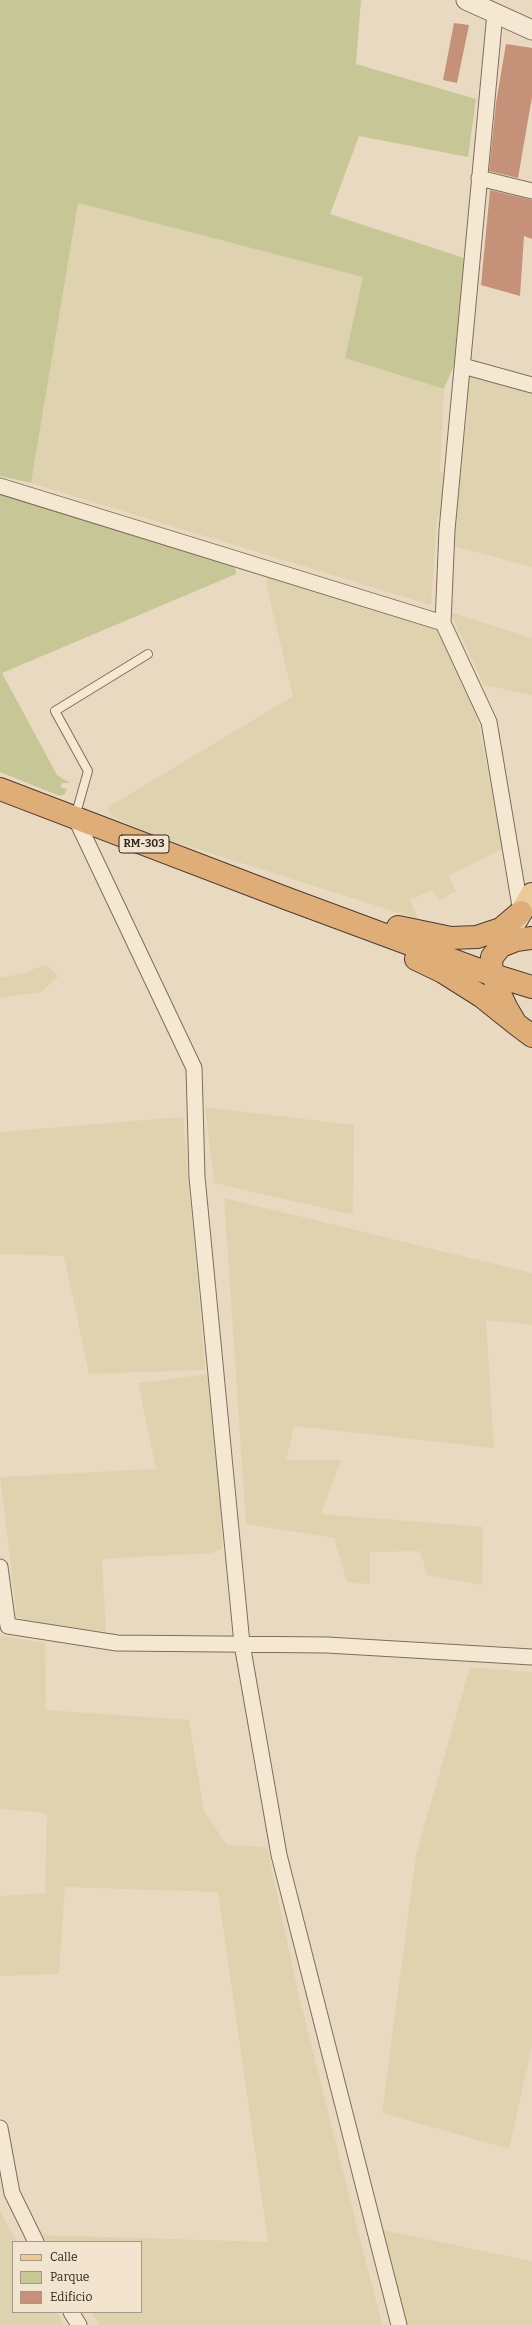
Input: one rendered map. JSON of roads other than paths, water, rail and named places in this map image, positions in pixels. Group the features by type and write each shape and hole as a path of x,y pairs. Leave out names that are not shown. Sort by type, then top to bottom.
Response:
{"highway":[{"name":"RM-303","path":"0,789 288,899 493,975 532,987"},
{"path":"288,899 421,933 452,938 516,940 532,938"},
{"path":"288,899 443,972 481,996 524,1030"},
{"path":"521,912 501,929 492,958 493,975 499,992 524,1030"}],"main road":[{"path":"521,912 532,894"},
{"path":"524,1030 532,1049"}],"street":[{"path":"466,0 532,30"},
{"path":"495,13 447,530 443,623 489,722 521,912"},
{"path":"479,178 532,190"},
{"path":"463,366 532,385"},
{"path":"0,486 443,623"},
{"path":"75,817 194,1068 197,1177 242,1644 279,1855 399,2325"},
{"path":"0,1567 4,1626 117,1643 327,1645 532,1657"},
{"path":"0,2128 12,2193 36,2241"},
{"path":"72,2313 79,2325"}],"lane":[{"path":"75,817 88,771 55,711 148,654"}]}
